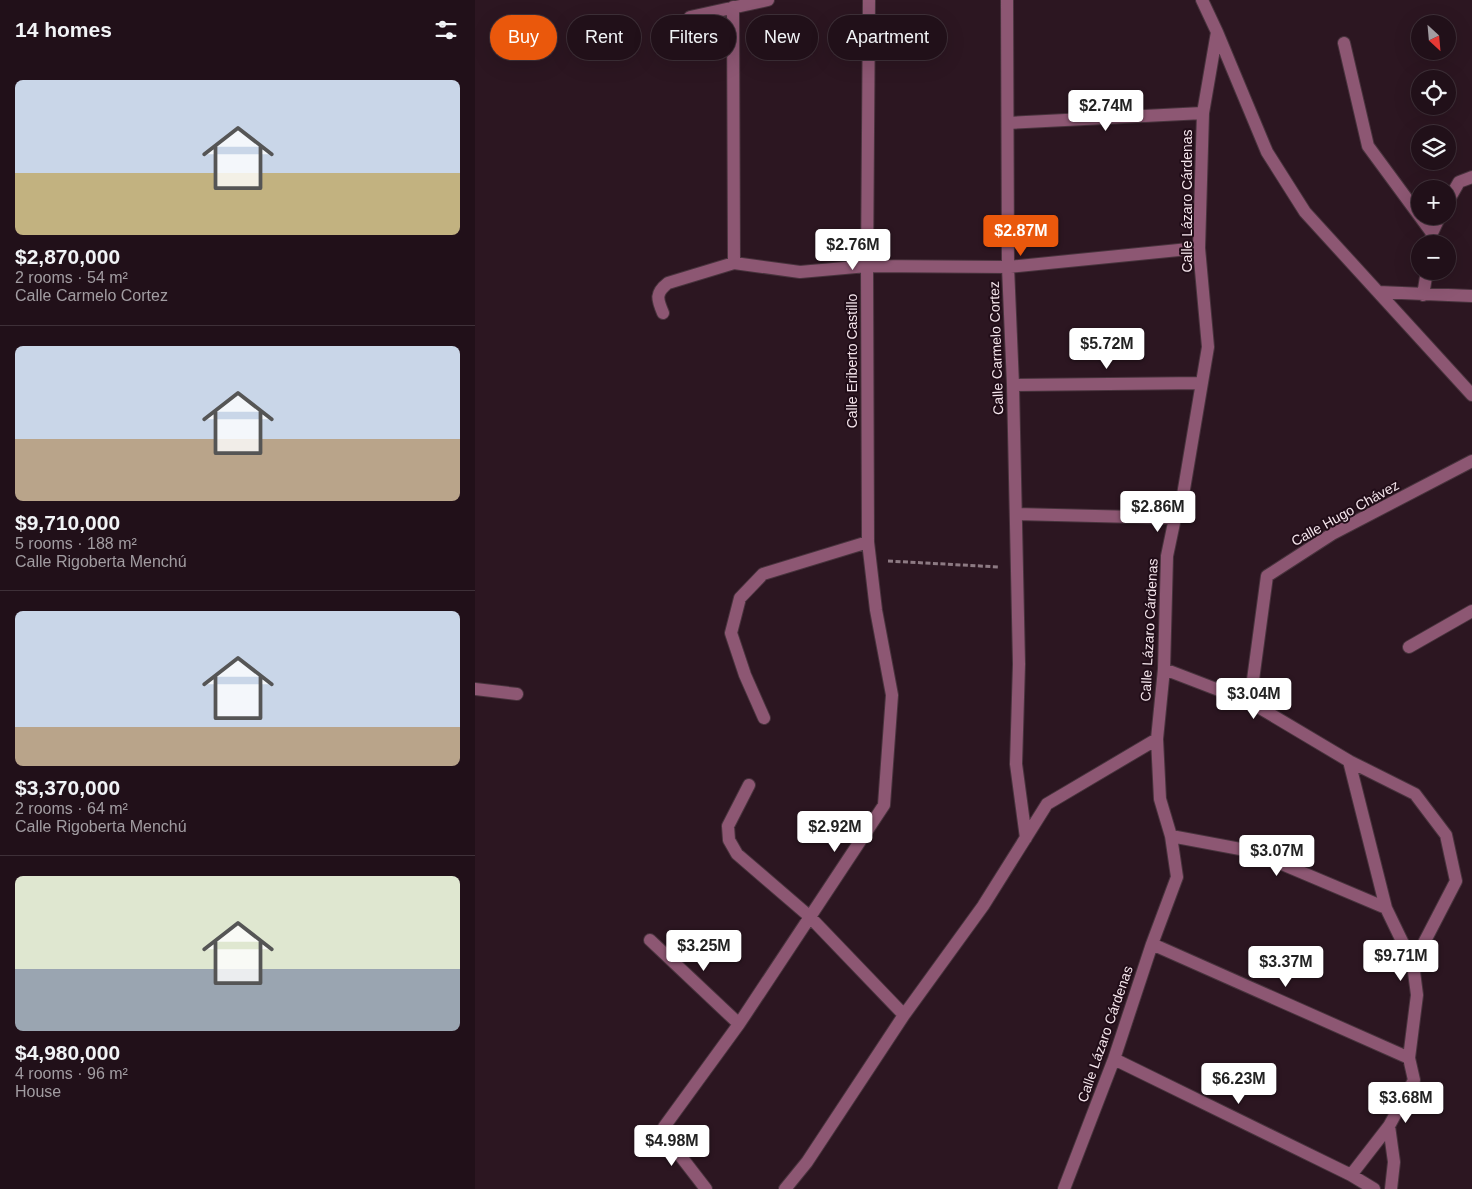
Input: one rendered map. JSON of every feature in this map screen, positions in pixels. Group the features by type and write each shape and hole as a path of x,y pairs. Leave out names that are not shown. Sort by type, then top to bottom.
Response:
{"street":[{"path":"700,15 768,0"},
{"name":"Calle Eriberto Castillo","path":"706,1189 679,1154 664,1127 739,1024 884,805 892,695 876,610 868,542 867,266 869,0"},
{"name":"Calle Carmelo Cortez","path":"1007,0 1007,268 1013,385 1019,664 1016,764 1026,838"},
{"path":"1202,0 1267,152 1305,212 1472,395"},
{"path":"733,8 734,263"},
{"name":"Calle Lázaro Cárdenas","path":"1064,1189 1114,1058 1152,944 1177,877 1171,836 1160,799 1157,739 1164,669 1167,556 1175,518 1183,496 1208,347 1199,248 1203,114 1217,32"},
{"path":"1345,43 1368,146 1429,235"},
{"path":"1008,123 1203,114"},
{"path":"1456,187 1459,182 1472,177"},
{"path":"663,313 657,298 660,289 668,283 734,263 800,272 867,266 1007,268 1199,248"},
{"path":"1423,295 1426,280"},
{"path":"1378,292 1472,296"},
{"path":"1013,385 1202,383"},
{"name":"Calle Hugo Chávez","path":"1249,702 1267,576 1331,534 1472,461"},
{"path":"1016,514 1175,518"},
{"path":"764,718 745,676 731,633 740,598 763,574 868,542"},
{"path":"1409,647 1472,611"},
{"path":"1164,669 1249,702 1349,761 1415,794 1446,835 1456,881 1413,964"},
{"path":"475,689 517,694"},
{"path":"785,1189 807,1162 904,1015 983,906 1047,804 1157,739"},
{"path":"1349,761 1386,908 1413,964 1417,995 1409,1058 1413,1080 1389,1126 1351,1175"},
{"path":"749,785 728,826 729,840 737,854 809,916 904,1015"},
{"path":"1171,836 1251,851 1386,908"},
{"path":"650,940 739,1024"},
{"path":"1152,944 1409,1058"},
{"path":"1114,1058 1351,1175 1374,1189"},
{"path":"1389,1126 1394,1162 1391,1189"}],"path":[{"path":"870,559 937,565 1017,567"}]}
